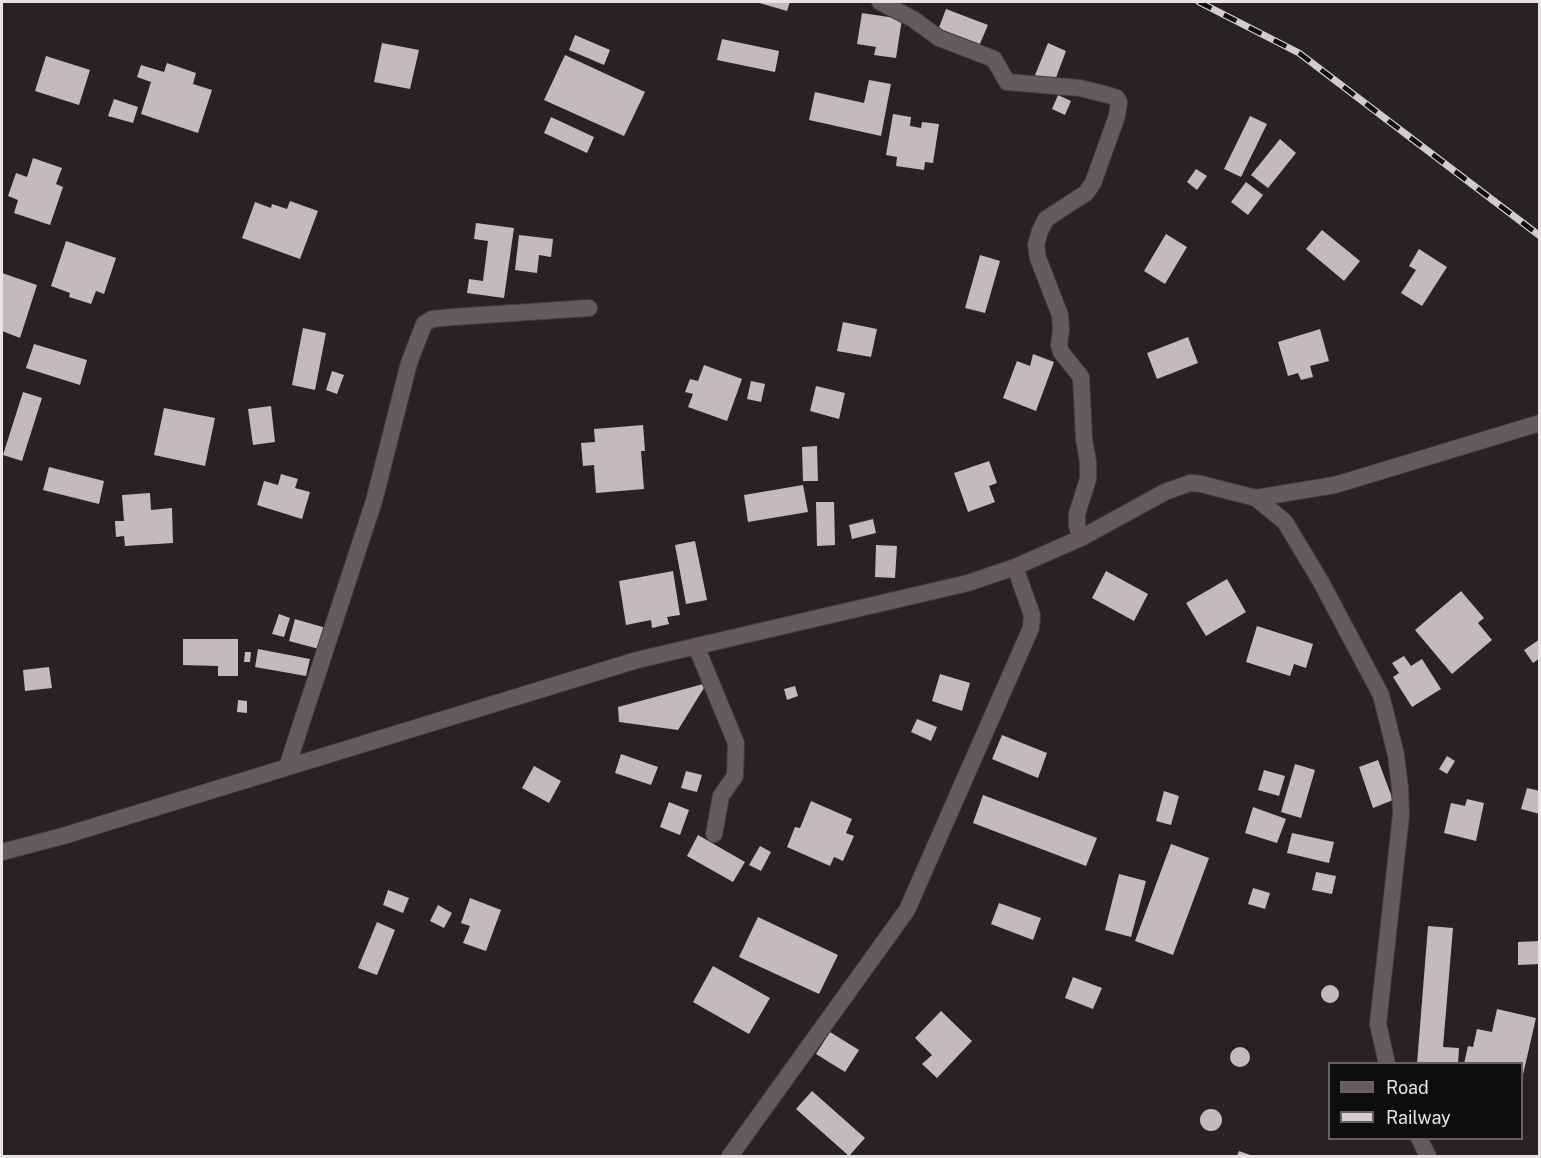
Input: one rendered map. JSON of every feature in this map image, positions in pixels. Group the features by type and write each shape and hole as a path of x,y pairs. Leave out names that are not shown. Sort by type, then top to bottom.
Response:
{"street":[{"path":"880,2 913,19 939,38 993,59 1007,81 1080,88 1108,94 1117,98 1119,102 1117,116 1094,183 1086,193 1046,219 1036,245 1038,258 1060,315 1059,345 1061,352 1081,377 1088,479 1077,514 1077,526 1081,538"},
{"path":"287,767 374,501 409,363 424,324 432,319 453,316 589,308"},
{"path":"2,852 63,836 637,660 968,583 1015,567 1081,538 1180,485 1201,484 1256,498 1335,485 1539,423"},
{"path":"1256,498 1286,522 1322,582 1381,695 1396,755 1401,788 1401,815 1378,1023 1387,1062"},
{"path":"730,1156 907,910 1031,628 1032,615 1015,567"},
{"path":"696,646 736,743 735,776 721,796 714,834"},
{"path":"1420,1140 1428,1156"}],"building":[{"path":"756,2 790,2 787,11"},
{"path":"946,9 988,25 979,46 938,30"},
{"path":"862,13 902,19 896,58 874,55 876,47 857,44"},
{"path":"575,35 610,50 604,65 569,50"},
{"path":"722,39 779,51 775,72 717,60"},
{"path":"382,43 419,50 410,89 374,82"},
{"path":"1048,43 1066,51 1054,83 1035,75"},
{"path":"565,55 645,92 624,136 544,100"},
{"path":"46,56 90,70 79,105 35,91"},
{"path":"167,63 196,73 193,84 212,90 198,133 141,114 151,82 137,77 141,65 164,72"},
{"path":"869,80 891,84 881,136 809,120 815,92 864,103"},
{"path":"1058,95 1071,101 1065,115 1052,109"},
{"path":"114,99 138,107 133,123 108,116"},
{"path":"893,114 911,117 910,126 921,128 922,122 939,124 933,163 925,162 924,170 896,166 897,157 886,155"},
{"path":"1250,116 1267,124 1241,177 1224,169"},
{"path":"551,117 594,137 587,153 544,133"},
{"path":"1280,139 1296,153 1268,188 1251,175"},
{"path":"33,158 62,168 56,184 63,187 50,225 14,213 18,200 8,196 16,173 27,177"},
{"path":"1196,169 1207,176 1197,190 1187,182"},
{"path":"1246,182 1263,195 1248,215 1231,202"},
{"path":"290,201 318,211 300,259 242,238 255,202 271,208 272,204 287,209"},
{"path":"476,223 514,228 504,298 467,293 469,279 483,281 488,241 474,239"},
{"path":"1322,230 1360,261 1344,281 1306,249"},
{"path":"1166,234 1187,247 1165,284 1144,271"},
{"path":"519,235 553,239 551,257 539,255 537,273 515,270"},
{"path":"66,241 116,258 104,294 96,291 91,304 69,297 70,293 51,286"},
{"path":"1419,249 1447,267 1422,306 1401,293 1416,270 1409,266"},
{"path":"980,255 1000,261 985,313 965,308"},
{"path":"2,273 37,285 20,338 2,331"},
{"path":"843,322 877,329 871,357 837,351"},
{"path":"303,328 326,333 315,390 292,385"},
{"path":"1320,329 1329,361 1310,366 1313,377 1301,380 1298,373 1288,376 1278,342"},
{"path":"1188,337 1198,363 1157,379 1147,353"},
{"path":"34,344 87,360 80,385 26,368"},
{"path":"1033,354 1054,362 1036,411 1003,398 1017,361 1030,366"},
{"path":"704,365 742,379 727,421 688,407 693,394 685,392 690,379 698,381"},
{"path":"332,371 344,375 337,394 326,390"},
{"path":"751,381 765,384 761,402 747,399"},
{"path":"816,386 845,393 839,419 810,411"},
{"path":"23,392 42,398 22,461 3,455"},
{"path":"271,406 275,442 253,445 248,409"},
{"path":"164,408 215,418 205,466 154,455"},
{"path":"643,425 645,451 641,451 644,489 596,493 594,465 583,466 581,443 595,442 594,429"},
{"path":"817,446 818,481 803,481 802,447"},
{"path":"989,461 997,483 989,486 995,502 968,512 954,473"},
{"path":"49,467 104,481 99,504 43,490"},
{"path":"281,474 298,479 295,488 310,492 302,519 257,505 264,481 278,485"},
{"path":"803,485 808,512 748,522 744,495"},
{"path":"150,493 151,510 172,508 173,543 125,546 124,536 116,537 115,521 124,521 122,495"},
{"path":"816,502 834,502 835,545 817,546"},
{"path":"873,519 876,533 852,539 849,525"},
{"path":"695,541 707,600 686,604 675,545"},
{"path":"876,545 897,546 895,578 875,577"},
{"path":"673,571 680,615 667,617 669,624 652,628 651,620 626,625 619,581"},
{"path":"1106,571 1148,594 1134,621 1092,598"},
{"path":"1227,579 1246,612 1206,636 1186,603"},
{"path":"1461,591 1484,618 1478,623 1492,640 1452,674 1415,630"},
{"path":"279,614 290,618 284,637 272,634"},
{"path":"295,619 326,628 319,649 289,641"},
{"path":"1257,626 1313,644 1306,668 1294,664 1290,676 1246,662"},
{"path":"183,639 238,639 238,676 218,676 218,666 183,665"},
{"path":"1540,639 1540,658 1533,663 1524,650"},
{"path":"258,649 310,659 306,676 255,667"},
{"path":"245,652 251,652 250,662 244,662"},
{"path":"1404,656 1411,666 1422,659 1441,689 1412,707 1393,677 1399,673 1392,663"},
{"path":"49,667 52,688 25,691 23,670"},
{"path":"940,674 970,683 962,711 932,701"},
{"path":"707,683 678,730 619,722 618,707"},
{"path":"795,686 798,696 787,700 784,689"},
{"path":"238,700 247,701 247,713 237,712"},
{"path":"917,719 937,727 931,741 911,732"},
{"path":"1002,735 1047,753 1038,778 992,759"},
{"path":"621,754 658,767 651,785 615,773"},
{"path":"1447,756 1455,761 1447,774 1439,769"},
{"path":"1378,760 1393,800 1373,808 1359,767"},
{"path":"1295,764 1315,770 1301,818 1281,812"},
{"path":"534,766 561,781 549,803 522,788"},
{"path":"1264,770 1285,776 1279,796 1258,790"},
{"path":"686,771 702,775 697,792 681,788"},
{"path":"1527,788 1540,791 1540,814 1521,809"},
{"path":"1164,791 1179,796 1171,825 1156,821"},
{"path":"983,795 1097,838 1086,866 973,823"},
{"path":"1467,799 1484,803 1476,841 1444,833 1451,803 1465,806"},
{"path":"811,801 852,819 846,833 854,836 843,861 834,857 830,866 787,847 795,827 800,828"},
{"path":"669,802 689,810 680,835 660,827"},
{"path":"1253,807 1286,819 1277,843 1245,833"},
{"path":"1292,833 1334,842 1329,863 1287,853"},
{"path":"698,835 745,862 733,882 687,856"},
{"path":"1171,844 1209,858 1173,955 1135,941"},
{"path":"760,846 771,852 761,871 749,865"},
{"path":"1316,872 1336,876 1332,894 1312,890"},
{"path":"1119,874 1146,881 1131,937 1105,930"},
{"path":"1253,888 1270,893 1265,909 1248,904"},
{"path":"388,890 409,898 403,913 383,905"},
{"path":"470,898 501,910 486,951 463,943 470,926 461,923"},
{"path":"999,903 1041,918 1033,940 991,924"},
{"path":"438,905 452,913 444,928 430,921"},
{"path":"758,917 838,955 819,994 739,957"},
{"path":"377,922 395,930 377,975 358,968"},
{"path":"1428,926 1453,928 1443,1047 1459,1048 1458,1062 1417,1062"},
{"path":"1540,941 1540,964 1518,965 1518,942"},
{"path":"713,966 770,998 749,1034 693,1002"},
{"path":"1073,977 1102,988 1093,1009 1065,998"},
{"path":"1330,985 1336,988 1339,994 1336,1000 1330,1003 1324,1000 1321,994 1324,988"},
{"path":"1497,1009 1536,1018 1523,1075 1523,1062 1464,1062 1468,1046 1473,1047 1477,1029 1492,1032"},
{"path":"941,1011 972,1041 937,1078 922,1064 932,1055 915,1038"},
{"path":"830,1032 859,1050 845,1072 816,1054"},
{"path":"1240,1047 1247,1050 1250,1057 1247,1064 1240,1067 1233,1064 1230,1057 1233,1050"},
{"path":"812,1091 865,1138 849,1156 796,1109"},
{"path":"1211,1109 1219,1112 1222,1120 1219,1128 1211,1131 1203,1128 1200,1120 1203,1112"},
{"path":"1239,1151 1253,1156 1237,1156"}],"railway":[{"path":"1199,2 1299,53 1540,236"}]}
